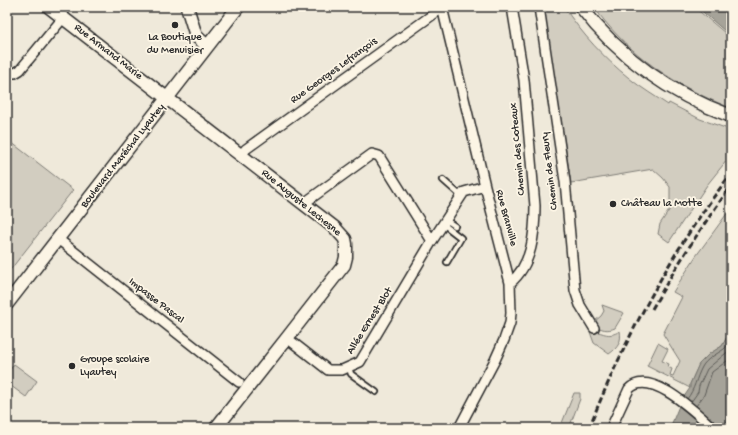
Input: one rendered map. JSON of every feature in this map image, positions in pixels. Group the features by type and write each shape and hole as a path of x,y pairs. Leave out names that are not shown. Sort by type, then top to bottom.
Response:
{"main road":[{"name":"Rue Armand Marie","path":"49,7 168,98"},
{"path":"187,7 196,36 207,46"},
{"name":"Boulevard Maréchal Lyautey","path":"7,304 238,7"},
{"path":"581,7 600,30 625,55 642,69 669,87 700,103 731,116"},
{"name":"Rue Auguste Lechesne","path":"168,98 341,234 346,244 346,257 344,265 216,428"}],"street":[{"name":"Chemin des Coteaux","path":"510,283 518,276 524,267 529,252 535,223 524,80 512,7"},
{"name":"Chemin de Fleury","path":"538,7 564,181 575,290 580,305 594,328"},
{"name":"Rue Branville","path":"442,8 510,283 510,323 495,360 459,428"},
{"name":"Rue Georges Lefrançois","path":"241,155 246,149 442,8"},
{"path":"7,73 15,73 20,70 63,18"},
{"path":"303,204 372,154 379,156 432,241"},
{"path":"461,196 464,192 485,186"},
{"name":"Allée Ernest Blot","path":"287,338 328,370 342,370 360,362 432,241 461,196"},
{"name":"Impasse Pascal","path":"58,240 239,382"},
{"path":"611,428 629,389 637,383 660,387 680,400 713,428"}],"lane":[{"path":"443,180 461,196"},
{"path":"445,222 455,226"},
{"path":"445,222 461,238 447,262"},
{"path":"349,368 351,374 376,392"}],"shaded area":[{"path":"543,7 564,7 594,45 611,62 643,89 668,105 669,103 700,119 731,130 731,155 707,185 669,242 658,234 660,224 670,209 670,187 653,169 571,183"},
{"path":"594,7 694,7 725,33 731,43 731,108 711,100 673,80 655,68 622,40"},
{"path":"7,139 73,190 7,274"},
{"path":"731,208 731,333 722,346 709,354 699,364 690,384 690,388 647,366 658,343 668,349 662,361 669,364 668,367 672,369 670,375 673,376 680,361 663,334 682,297 673,292 696,256"},
{"path":"602,305 624,313 615,328 605,330 595,325 595,321 604,311"},
{"path":"620,331 619,344 609,354 594,343 590,332 608,335"},
{"path":"14,364 37,381 26,397 7,383 7,374"},
{"path":"574,393 580,393 580,399 569,428 560,428"}],"water":[{"path":"697,7 731,7 731,40 726,32"},
{"path":"731,333 731,428 670,428 681,401 690,388 690,384 699,364 709,354 722,346"}],"railway":[{"path":"589,428 618,362 651,296 689,233 731,174"},
{"path":"652,309 670,277 731,186"}],"place":[{"name":"La Boutique du Menuisier","path":"175,25"},
{"name":"Château la Motte","path":"613,204"},
{"name":"Groupe scolaire Lyautey","path":"72,366"}]}
